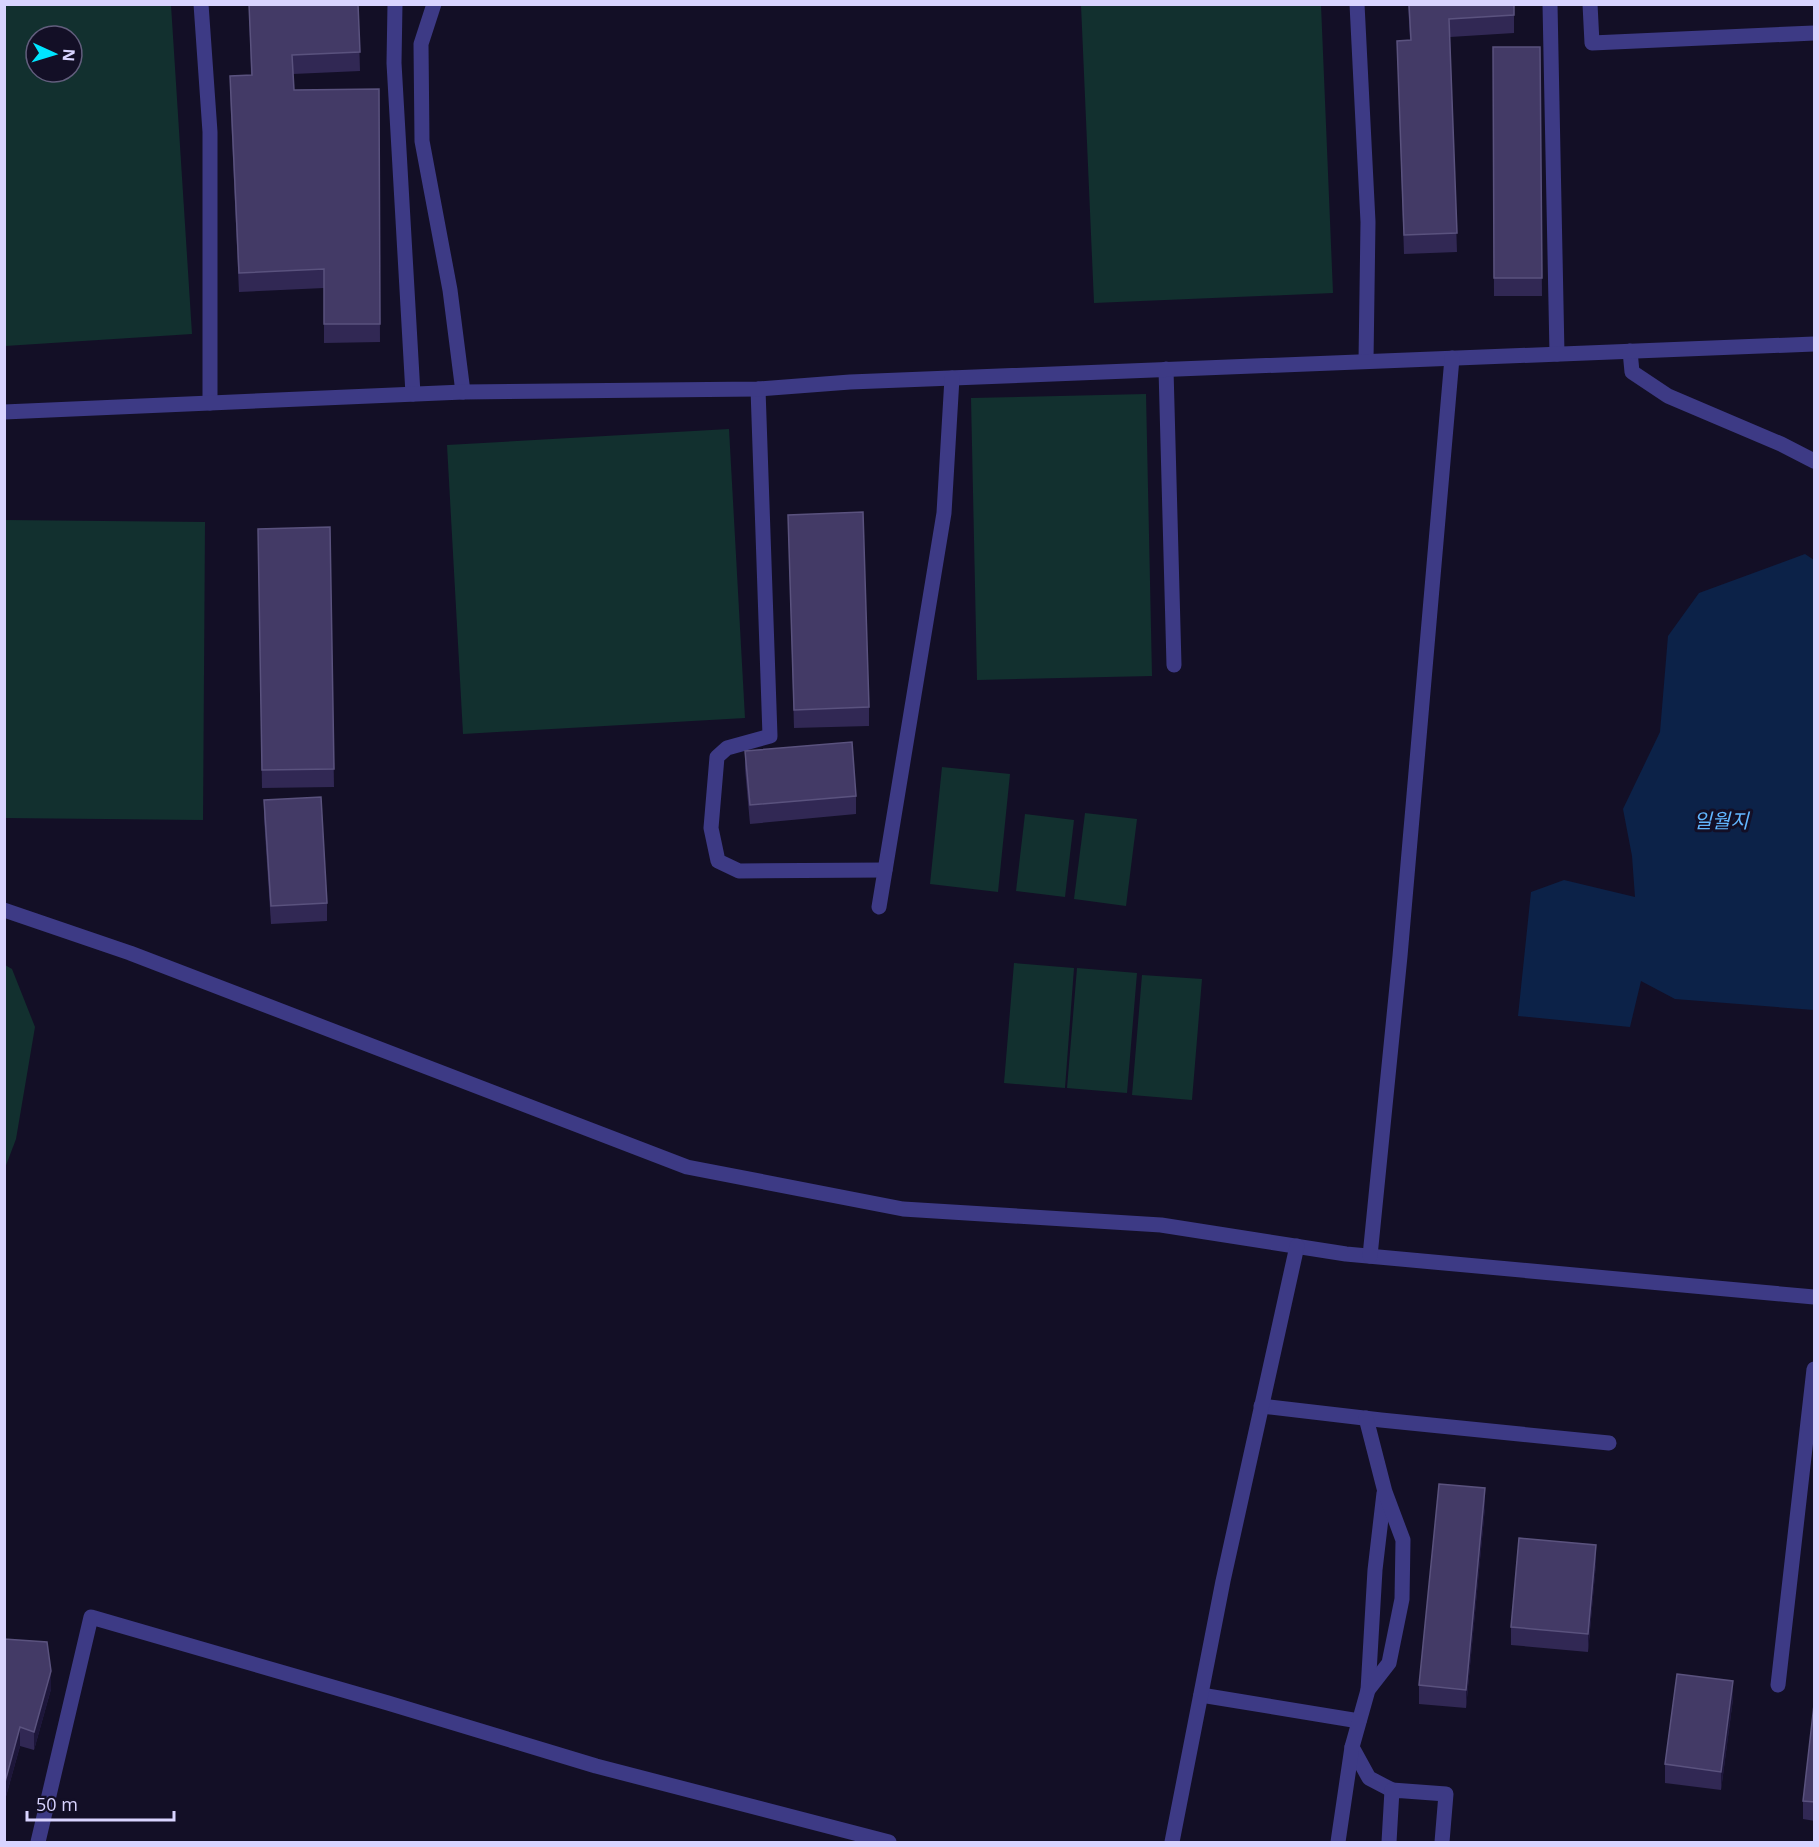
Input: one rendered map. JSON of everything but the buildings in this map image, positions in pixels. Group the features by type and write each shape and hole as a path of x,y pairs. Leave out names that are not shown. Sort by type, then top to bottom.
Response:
{"lane":[{"path":"201,4 210,132 210,403"},
{"path":"395,4 394,63 413,394"},
{"path":"434,4 421,44 422,141 450,290 464,392"},
{"path":"1357,4 1368,222 1366,362"},
{"path":"1550,4 1557,354"},
{"path":"1590,4 1592,43 1815,33"},
{"path":"4,412 464,392 758,389 850,382 1815,344"},
{"path":"1630,351 1632,372 1668,396 1815,461"},
{"path":"1370,1256 1399,967 1452,358"},
{"path":"1166,369 1174,664"},
{"path":"879,907 944,513 952,378"},
{"path":"758,389 770,736 727,748 717,758 711,828 718,861 739,871 885,870"},
{"path":"4,910 130,954 687,1167 903,1209 1161,1225 1370,1256 1815,1297"},
{"path":"1173,1842 1223,1581 1297,1246"},
{"path":"1778,1685 1815,1370"},
{"path":"1262,1406 1609,1443"},
{"path":"1366,1418 1384,1492 1403,1540 1402,1599 1389,1664 1368,1690"},
{"path":"1338,1842 1352,1747 1368,1690 1375,1570 1384,1492"},
{"path":"38,1842 91,1617 596,1766 889,1842"},
{"path":"1201,1695 1359,1721"},
{"path":"1352,1747 1369,1778 1392,1790 1446,1794 1442,1842"},
{"path":"1389,1842 1392,1790"}],"green space":[{"path":"5,4 171,5 192,334 5,346"},
{"path":"1081,5 1321,5 1333,293 1094,303"},
{"path":"1146,394 1152,676 977,680 971,398"},
{"path":"729,429 745,718 463,734 447,445"},
{"path":"5,520 205,522 203,820 5,818"},
{"path":"942,767 1010,774 998,892 930,884"},
{"path":"1085,813 1137,819 1126,906 1074,899"},
{"path":"1025,814 1074,820 1065,897 1016,891"},
{"path":"1014,963 1074,968 1065,1088 1004,1083"},
{"path":"5,965 12,969 35,1027 16,1139 5,1168"},
{"path":"1077,968 1137,973 1127,1093 1067,1088"},
{"path":"1142,975 1202,979 1192,1100 1132,1095"}],"water":[{"name":"일월지","path":"1805,554 1814,560 1814,1010 1675,999 1641,981 1630,1027 1518,1016 1531,892 1564,880 1635,897 1632,856 1623,809 1660,732 1668,636 1699,593"}]}
